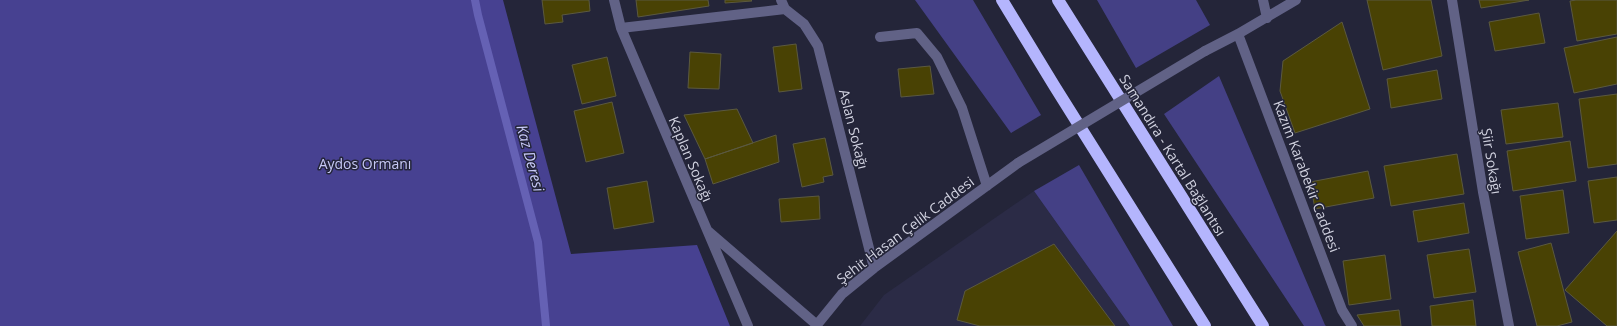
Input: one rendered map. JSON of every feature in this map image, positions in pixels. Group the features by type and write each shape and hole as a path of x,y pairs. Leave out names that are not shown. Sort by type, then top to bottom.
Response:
{"highway":[{"path":"1002,0 1205,326"},
{"name":"Samandıra - Kartal Bağlantısı","path":"1058,0 1264,326"}],"street":[{"name":"Kaplan Sokağı","path":"614,0 621,28 748,326"},
{"path":"1263,0 1267,18"},
{"name":"Şehit Hasan Çelik Caddesi","path":"817,326 842,294 874,268 1018,163 1205,51 1267,18 1296,0"},
{"name":"Şiir Sokağı","path":"1452,0 1482,192 1509,326"},
{"name":"Aslan Sokağı","path":"621,28 783,5 804,24 818,46 874,268"},
{"path":"880,37 917,33 937,57 962,108 987,186"},
{"name":"Kazım Karabekir Caddesi","path":"1238,34 1342,310 1352,326"},
{"path":"706,228 817,326"}],"shaded area":[{"path":"915,0 973,0 1041,115 1011,133"},
{"path":"1097,0 1196,0 1210,25 1136,68"},
{"path":"1219,76 1326,326 1304,326 1164,114"},
{"path":"1079,165 1173,326 1130,326 1034,191"},
{"path":"1034,191 1130,326 860,326 884,295"}],"green space":[{"name":"Aydos Ormanı","path":"0,0 503,0 571,254 697,245 730,326 0,326"}],"building":[{"path":"542,0 589,0 590,11 562,15 563,22 545,24"},
{"path":"636,0 708,0 709,6 638,17"},
{"path":"725,0 751,0 752,1 725,3"},
{"path":"1367,0 1431,0 1442,56 1383,70"},
{"path":"1479,0 1529,0 1481,8"},
{"path":"1617,0 1617,34 1577,41 1570,1"},
{"path":"1539,13 1545,43 1495,51 1489,22"},
{"path":"1342,22 1370,109 1295,133 1280,91 1283,61"},
{"path":"1617,37 1617,84 1574,93 1564,48"},
{"path":"796,44 802,89 779,92 773,47"},
{"path":"690,52 721,54 719,89 688,88"},
{"path":"607,57 616,96 582,104 572,65"},
{"path":"930,66 934,94 901,97 898,69"},
{"path":"1437,70 1442,99 1391,108 1387,79"},
{"path":"1617,94 1617,164 1588,168 1579,99"},
{"path":"612,102 624,153 586,162 574,111"},
{"path":"1558,103 1563,137 1506,144 1501,110"},
{"path":"737,109 753,143 705,159 684,115"},
{"path":"776,135 779,162 713,184 705,159"},
{"path":"825,138 833,175 823,177 824,182 802,187 793,144"},
{"path":"1570,141 1576,181 1513,191 1507,151"},
{"path":"1457,154 1464,194 1391,206 1384,166"},
{"path":"1368,171 1374,198 1315,209 1310,182"},
{"path":"1617,177 1617,220 1594,223 1588,181"},
{"path":"647,181 654,222 614,229 607,188"},
{"path":"1563,190 1569,233 1526,239 1520,196"},
{"path":"819,196 820,219 781,222 779,199"},
{"path":"1464,203 1469,233 1418,242 1413,211"},
{"path":"1617,231 1617,326 1607,326 1565,290"},
{"path":"1551,243 1572,322 1557,326 1537,326 1518,252"},
{"path":"1054,244 1115,326 980,326 957,320 965,291"},
{"path":"1469,249 1476,292 1434,298 1427,255"},
{"path":"1385,255 1391,299 1349,305 1343,261"},
{"path":"1473,300 1476,326 1432,326 1430,306"},
{"path":"1399,310 1401,326 1364,326 1357,315"}],"waterway":[{"name":"Kaz Deresi","path":"475,0 538,242 546,326"}]}
